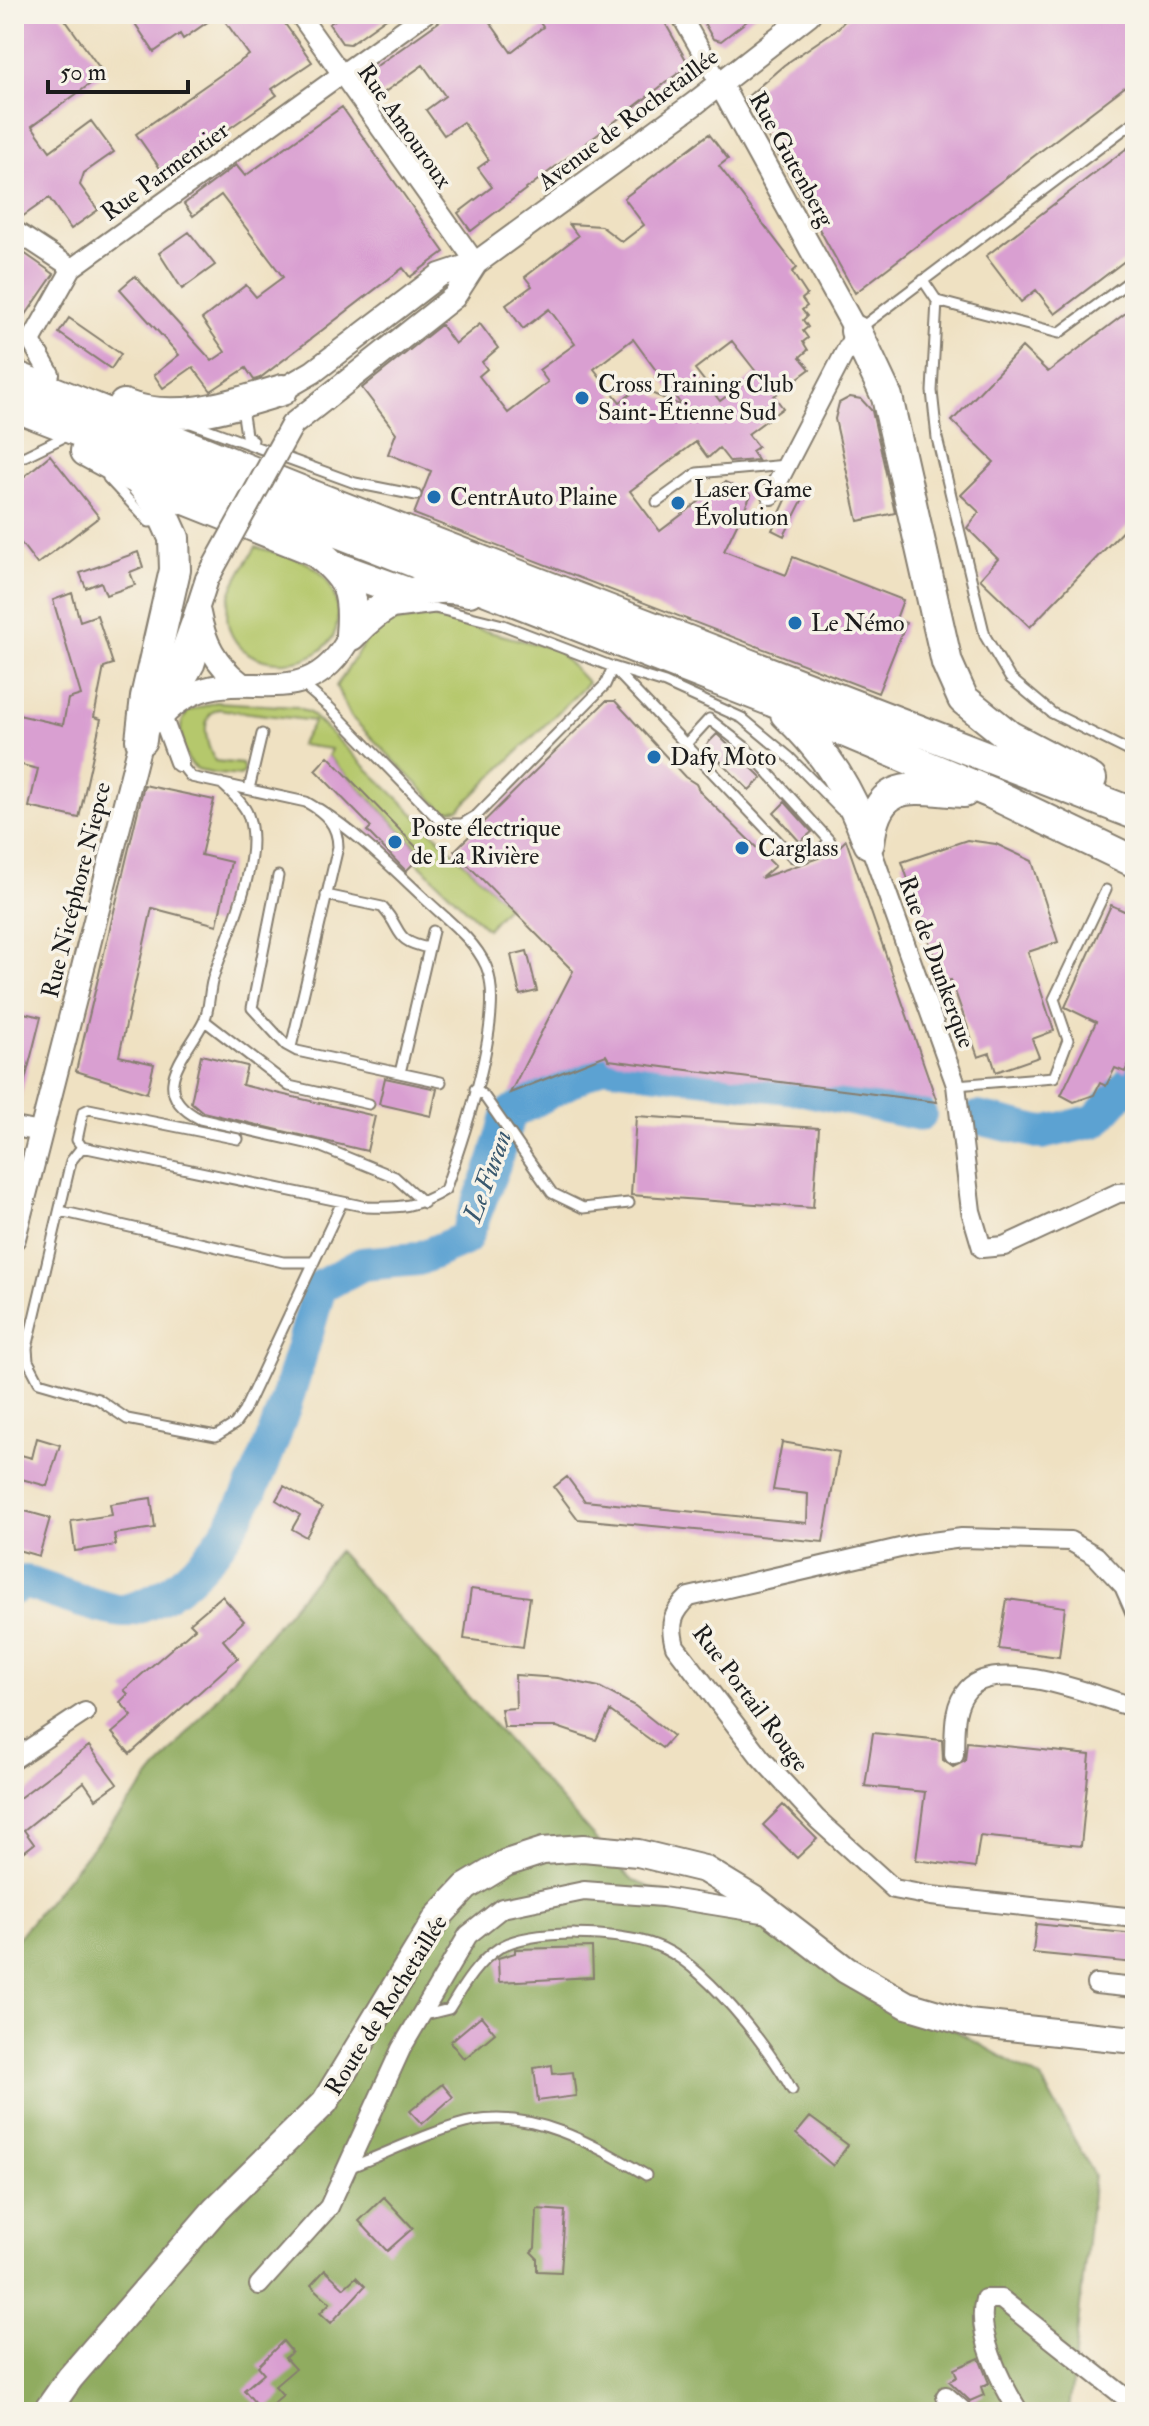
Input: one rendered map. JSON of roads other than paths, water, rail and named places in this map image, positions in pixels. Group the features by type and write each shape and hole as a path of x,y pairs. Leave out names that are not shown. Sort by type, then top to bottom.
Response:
{"highway":[{"path":"856,331 887,397 947,663 963,699 1009,736 1135,802"},
{"path":"20,344 50,374 129,407 161,413 217,409 282,390"},
{"path":"14,376 313,496 1135,814"},
{"path":"14,408 139,480 314,550 336,567 408,593"},
{"path":"14,408 772,701 991,793 1135,862"},
{"path":"139,480 160,507 174,538 175,570 146,697 141,740"},
{"path":"336,567 354,601 351,635"},
{"path":"351,635 372,612 408,593 452,587 516,602"},
{"path":"772,701 817,744 855,807 869,843"},
{"path":"869,843 872,816 892,795 913,786 991,793"}],"main road":[{"name":"Route de Rochetaillée","path":"46,2412 70,2378 215,2210 325,2102 437,1918 466,1887 506,1863 543,1851 596,1849 638,1853 704,1869 776,1915 846,1970 907,2005 968,2023 1135,2040"}],"street":[{"name":"Rue Amouroux","path":"299,14 476,263"},
{"name":"Rue Parmentier","path":"20,344 72,268 425,14"},
{"name":"Rue Gutenberg","path":"680,14 856,331"},
{"name":"Avenue de Rochetaillée","path":"282,390 313,372 440,275 476,263 720,84 809,14"},
{"path":"14,230 72,268"},
{"name":"Avenue de Rochetaillée","path":"141,740 165,698 207,579 292,425 454,297 476,263"},
{"path":"771,495 856,331"},
{"path":"198,607 203,639 225,671 239,682"},
{"path":"141,740 167,712 188,696 219,684 239,682 279,687 313,680 338,660 351,635"},
{"path":"179,762 167,712 195,665 203,639"},
{"name":"Rue Nicéphore Niepce","path":"14,1238 141,740"},
{"name":"Rue de Dunkerque","path":"869,843 956,1085 963,1162 971,1211 982,1248 1004,1246 1118,1193 1135,1192"},
{"path":"14,1127 41,1132"},
{"name":"Rue Portail Rouge","path":"1135,1611 1124,1586 1096,1556 1070,1541 962,1538 917,1544 689,1597 676,1610 670,1628 675,1646 760,1757 817,1819 894,1889 931,1896 1135,1918"},
{"path":"954,1755 957,1707 968,1687 993,1677 1063,1684 1129,1706 1135,1712"},
{"path":"14,1759 85,1712"},
{"path":"259,2285 329,2207 401,2049 468,1935 502,1908 584,1891 663,1897 776,1915"},
{"path":"1096,1984 1135,1988"},
{"path":"1019,2412 1005,2388 981,2315 985,2299 1001,2299 1135,2405"},
{"path":"946,2396 964,2412"}],"lane":[{"path":"856,331 1135,121"},
{"path":"937,301 1059,333 1135,277"},
{"path":"923,280 937,301 932,391 937,438 985,636 1010,678 1052,713 1135,754"},
{"path":"258,445 246,435 243,415 253,405 282,390"},
{"path":"161,413 258,445 355,483 416,495"},
{"path":"14,457 25,456 62,438"},
{"path":"657,502 697,473 786,465"},
{"path":"105,476 149,522 166,520"},
{"name":"Rue de Dunkerque","path":"351,635 393,614 435,608 503,625 613,667 665,683 742,718 811,778 869,843"},
{"path":"300,683 330,708 443,824 462,824 477,815 605,685 613,667 793,857 821,849 830,841 745,747 709,719 686,744"},
{"path":"249,789 262,734"},
{"path":"179,762 191,777 306,802 348,827 471,944 487,967 493,993 491,1023 468,1122 445,1190 424,1203 394,1208 342,1202 82,1147 77,1140 83,1112 89,1109 238,1139"},
{"path":"221,783 248,812 253,834 235,922 212,979 205,1021 178,1059 173,1077 175,1096 185,1112 200,1119 319,1146 395,1177 424,1203"},
{"path":"291,1047 338,841 337,831 319,809"},
{"path":"278,876 252,1008 291,1047 441,1082"},
{"path":"956,1085 1054,1077 1068,1040 1054,999 1106,890"},
{"path":"326,895 382,907 399,937 407,944 429,948"},
{"path":"400,1073 433,931"},
{"path":"205,1021 289,1086 369,1104"},
{"path":"475,1089 552,1193 583,1208 629,1203"},
{"path":"82,1147 71,1161 28,1361 39,1382 98,1399 127,1419 216,1436 235,1424 342,1202"},
{"path":"60,1211 283,1262 314,1262"},
{"path":"421,2016 449,2009 469,1977 499,1947 527,1939 609,1936 656,1945 682,1961 727,2002 774,2058 792,2090"},
{"path":"345,2170 474,2121 526,2120 592,2144 646,2175"}],"waterway":[{"name":"Le Furan","path":"14,1588 25,1582 124,1611 167,1594 203,1563 232,1524 257,1478 294,1377 320,1287 362,1264 418,1259 465,1239 494,1164 509,1114 602,1064 803,1089 920,1114"},
{"name":"Le Furan","path":"978,1118 1042,1133 1095,1121 1135,1077"}],"place":[{"name":"Cross Training Club Saint-Étienne Sud","path":"582,398"},
{"name":"CentrAuto Plaine","path":"434,497"},
{"name":"Laser Game Évolution","path":"678,503"},
{"name":"Le Némo","path":"795,623"},
{"name":"Dafy Moto","path":"654,757"},
{"name":"Poste électrique de La Rivière","path":"395,842"},
{"name":"Carglass","path":"742,848"}]}
